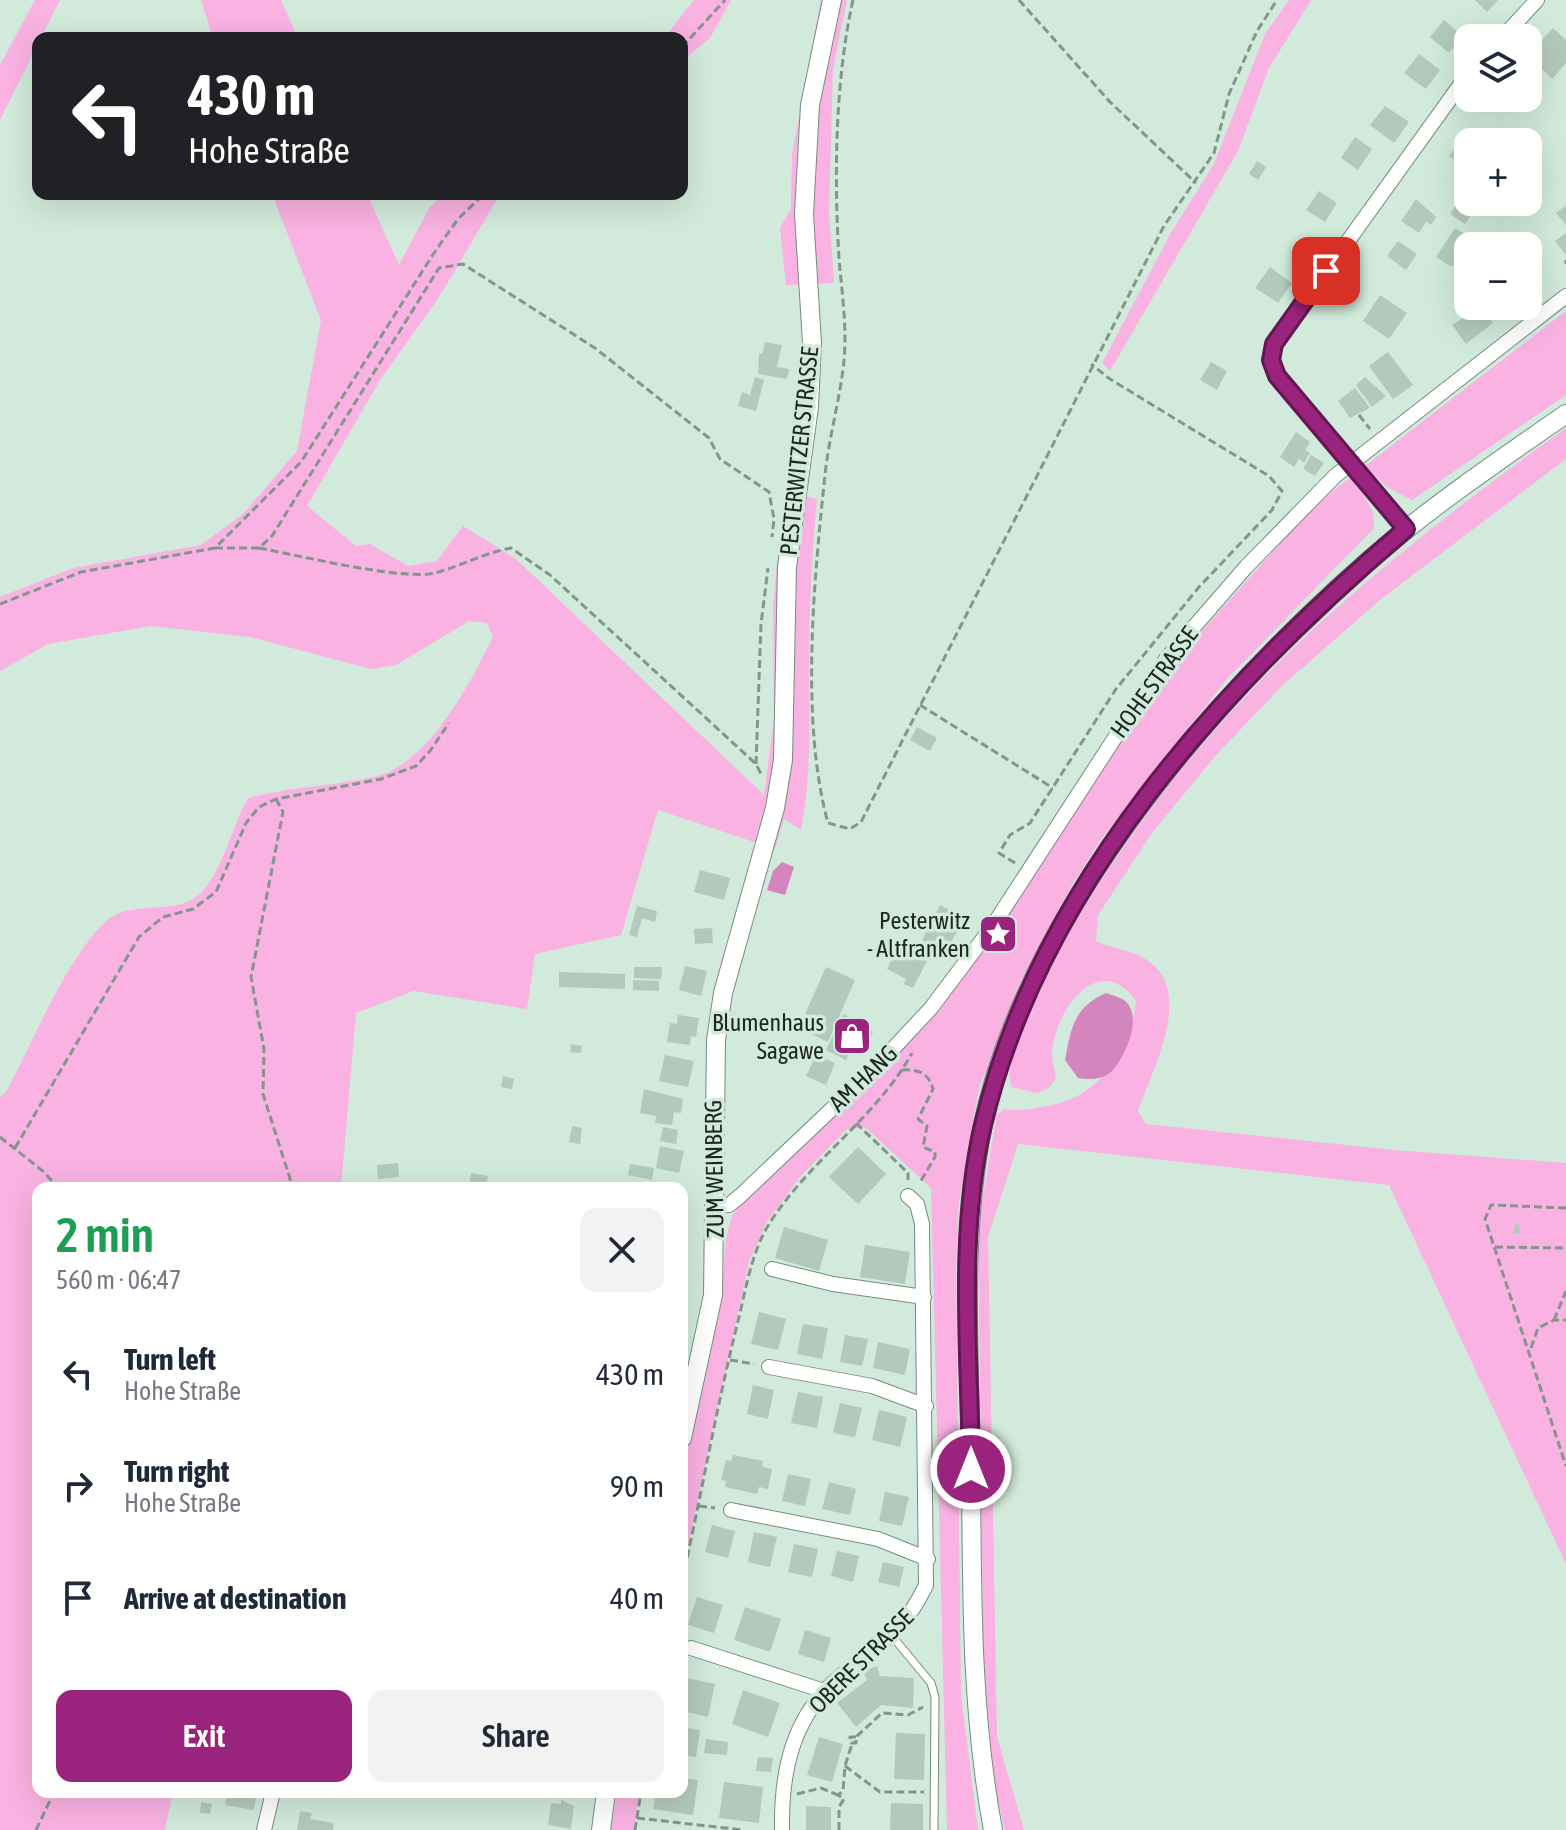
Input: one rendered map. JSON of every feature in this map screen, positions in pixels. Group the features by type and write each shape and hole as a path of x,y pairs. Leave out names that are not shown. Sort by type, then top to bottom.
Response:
{"street":[{"name":"PESTERWITZER STRASSE","path":"775,808 786,726 787,567 809,407 812,343 804,214 810,105 832,0"},
{"path":"1515,24 1537,0"},
{"path":"1406,529 1277,376 1271,360 1274,344 1454,93"},
{"name":"HOHE STRASSE","path":"992,927 1166,659 1302,506 1566,296"},
{"path":"993,1830 975,1711 968,1227 983,1127 1009,1039 1050,948 1108,851 1176,761 1273,653 1336,591 1406,529 1566,414"},
{"name":"ZUM WEINBERG","path":"688,1410 713,1295 716,1040 736,938 775,808"},
{"name":"AM HANG","path":"715,1205 729,1205 740,1196 875,1068 924,1017 992,927"},
{"name":"OBERE STRASSE","path":"782,1830 781,1795 788,1751 804,1718 824,1691 892,1636 917,1605 926,1585 922,1224 917,1204 908,1196"},
{"path":"772,1269 833,1284 924,1297"},
{"path":"769,1367 872,1386 926,1406"},
{"path":"731,1510 878,1539 928,1559"},
{"path":"691,1648 824,1691"},
{"path":"264,1830 272,1798"},
{"path":"601,1830 605,1798"}],"lane":[{"path":"892,1636 931,1683 935,1707 934,1830"}],"path":[{"path":"688,40 725,0"},
{"path":"853,0 840,63 839,259 845,304 844,361 825,475 814,634 818,785 828,823 850,829 861,822 1091,364 1164,226 1214,153 1229,94 1257,31 1277,0"},
{"path":"1019,0 1099,91 1196,183"},
{"path":"215,548 301,462 434,253 458,219 478,200"},
{"path":"259,548 272,536 439,268 463,264 595,348 709,438 720,459 769,492 774,519 770,549"},
{"path":"1008,858 999,853 1010,835 1030,823 1116,689 1199,587 1272,510 1282,491 1269,476 1110,379 1091,364"},
{"path":"1359,415 1375,434"},
{"path":"0,604 81,572 215,548 259,548 380,570 433,574 480,554 511,548 550,575 756,764 767,786"},
{"path":"756,764 761,624 768,564"},
{"path":"920,705 1053,788"},
{"path":"15,1148 139,937 163,917 193,909 216,892 246,823 259,807 276,799 381,779 416,766 449,723"},
{"path":"276,799 283,812 251,977 264,1049 263,1094 291,1182"},
{"path":"688,1553 752,1263 769,1223 802,1178 902,1070 915,1069 928,1077 933,1089 918,1119 927,1126 923,1147 935,1152 935,1157 923,1180 908,1196"},
{"path":"856,1123 900,1165"},
{"path":"0,1137 52,1182"},
{"path":"1566,1208 1491,1205 1485,1219 1566,1466"},
{"path":"1495,1247 1566,1248"},
{"path":"1554,1320 1566,1291"},
{"path":"1530,1350 1538,1328 1554,1320 1566,1320"},
{"path":"729,1360 769,1367"},
{"path":"1557,1436 1566,1438"},
{"path":"839,1830 839,1807 846,1795 843,1791 845,1766 852,1744 850,1737 856,1737 882,1713 908,1715 923,1707 935,1707"},
{"path":"845,1766 880,1792 934,1791"},
{"path":"781,1795 815,1788 844,1799"},
{"path":"838,1795 843,1791"},
{"path":"36,1830 51,1798"},
{"path":"635,1830 640,1798"},
{"path":"637,1818 743,1830"}],"shaded area":[{"path":"35,0 60,0 44,32 32,32 32,56 0,120 0,65"},
{"path":"201,0 281,0 295,32 211,32"},
{"path":"694,0 731,0 710,38 688,56 688,32 669,32"},
{"path":"821,0 847,0 833,70 829,212 834,283 786,285 780,228 791,209 792,155"},
{"path":"1289,0 1311,0 1269,68 1238,151 1110,371 1102,363 1172,231 1214,164 1265,34"},
{"path":"274,200 370,200 399,265 429,208 438,200 496,200 438,299 380,380 307,506 356,546 370,544 408,566 437,561 463,526 515,558 764,795 774,720 773,606 784,491 817,499 810,603 808,767 801,830 784,819 775,849 658,810 621,935 535,954 527,1009 413,991 356,1013 342,1182 32,1182 32,1798 172,1798 165,1830 0,1830 0,1097 6,1092 76,958 105,922 127,911 181,904 202,892 222,859 248,798 377,776 414,756 460,698 493,637 487,623 469,621 396,665 371,669 250,637 151,626 48,644 0,671 0,597 73,568 201,545 244,513 297,451 321,320"},
{"path":"1566,311 1566,395 1412,500 1387,487 1365,466"},
{"path":"1566,428 1566,459 1381,599 1283,685 1217,754 1152,833 1098,915 1096,941 1137,955 1156,967 1166,984 1169,1004 1167,1027 1138,1111 1146,1124 1394,1150 1566,1163 1566,1564 1389,1185 1018,1144 988,1237 997,1737 1024,1830 1005,1830 991,1773 984,1707 978,1225 997,1114 1005,1109 1033,1109 1065,1101 1081,1094 1112,1071 1133,1021 1136,1001 1122,987 1108,981 1094,983 1081,991 1061,1019 1055,1036 1052,1052 1056,1078 1049,1088 1038,1093 1011,1087 1011,1065 1018,1041 1057,955 1091,896 1175,778 1224,720 1275,666 1385,566"},
{"path":"1352,476 1373,512 1374,528 1226,680 1100,841 1071,887 1019,984 979,1088 959,1201 956,1262 961,1695 978,1830 947,1830 931,1188 865,1127 847,1129 800,1177 766,1223 749,1262 688,1545 688,1445 721,1300 726,1238 732,1216 752,1189 881,1069 1172,664 1315,505"},
{"path":"782,862 794,867 785,895 767,890 773,871"},
{"path":"1106,993 1122,999 1130,1007 1133,1015 1131,1035 1123,1055 1106,1076 1078,1078 1065,1060 1072,1028 1087,1005"},
{"path":"616,1798 638,1798 634,1830 611,1830"}],"building":[{"path":"1475,0 1498,0 1487,12"},
{"path":"1444,20 1454,29 1454,47 1449,53 1430,37"},
{"path":"1553,28 1566,40 1566,63 1552,79 1542,69 1542,40"},
{"path":"1419,54 1440,70 1426,89 1404,73"},
{"path":"1385,106 1409,122 1394,143 1370,125"},
{"path":"1355,137 1372,149 1358,170 1341,158"},
{"path":"1257,161 1266,167 1258,180 1249,174"},
{"path":"1319,191 1337,203 1325,222 1306,210"},
{"path":"1416,199 1436,217 1431,225 1426,222 1419,233 1401,221"},
{"path":"1454,208 1454,216 1470,216 1465,224 1450,214"},
{"path":"1566,208 1566,225 1556,213"},
{"path":"1455,228 1461,232 1454,232 1452,267 1436,257"},
{"path":"1566,233 1566,255 1555,241"},
{"path":"1398,241 1417,254 1406,270 1387,256"},
{"path":"1270,267 1292,283 1278,303 1255,288"},
{"path":"1380,295 1407,313 1389,339 1363,321"},
{"path":"1460,320 1491,320 1493,323 1466,344 1452,325"},
{"path":"765,342 782,345 777,367 789,369 787,379 758,374 759,353 762,354"},
{"path":"1388,352 1413,385 1393,399 1369,366"},
{"path":"1211,362 1227,371 1217,390 1200,380"},
{"path":"755,377 764,380 756,411 738,406 742,392 750,395"},
{"path":"1365,377 1386,396 1372,407 1356,385"},
{"path":"1355,388 1370,408 1350,418 1338,401"},
{"path":"1296,432 1310,442 1305,450 1310,453 1304,463 1299,459 1294,467 1280,457"},
{"path":"1311,455 1324,463 1315,476 1303,469"},
{"path":"917,727 937,738 930,751 910,740"},
{"path":"700,870 730,878 724,900 694,892"},
{"path":"940,905 964,918 946,952 922,940"},
{"path":"637,906 657,911 655,922 642,918 637,937 629,935"},
{"path":"712,928 713,943 695,944 694,929"},
{"path":"898,946 927,961 913,988 904,984 906,979 887,969"},
{"path":"685,966 707,971 701,996 679,990"},
{"path":"634,967 662,967 661,979 634,978"},
{"path":"826,967 855,980 828,1042 799,1028"},
{"path":"559,972 625,974 625,989 559,987"},
{"path":"633,980 659,981 659,991 633,990"},
{"name":"Blumenhaus Sagawe","path":"844,1014 873,1032 867,1045 856,1040 846,1060 826,1050"},
{"path":"678,1015 699,1018 696,1037 691,1036 690,1045 667,1042 670,1023 677,1024"},
{"path":"571,1044 582,1046 581,1053 570,1052"},
{"path":"665,1055 694,1061 688,1087 659,1081"},
{"path":"816,1055 835,1063 826,1085 806,1076"},
{"path":"503,1076 514,1079 512,1089 501,1087"},
{"path":"644,1089 683,1099 681,1113 674,1112 672,1125 655,1123 656,1116 640,1113"},
{"path":"572,1126 582,1128 580,1144 569,1142"},
{"path":"663,1127 678,1130 676,1144 660,1141"},
{"path":"660,1146 684,1151 679,1173 656,1168"},
{"path":"858,1147 886,1174 858,1204 829,1177"},
{"path":"398,1163 399,1177 378,1179 377,1165"},
{"path":"630,1164 654,1168 652,1180 628,1175"},
{"path":"471,1173 488,1176 487,1182 470,1182"},
{"path":"1515,1224 1520,1225 1519,1233 1513,1233"},
{"path":"784,1227 828,1240 819,1271 775,1258"},
{"path":"865,1245 910,1252 905,1284 860,1277"},
{"path":"759,1312 786,1319 778,1350 751,1344"},
{"path":"803,1324 828,1328 822,1359 797,1354"},
{"path":"845,1335 868,1339 862,1366 840,1362"},
{"path":"878,1342 910,1349 905,1375 873,1368"},
{"path":"753,1385 774,1390 768,1419 747,1414"},
{"path":"798,1392 823,1397 817,1428 791,1423"},
{"path":"840,1403 862,1408 855,1437 833,1433"},
{"path":"879,1410 907,1417 900,1447 872,1440"},
{"path":"733,1455 763,1461 762,1467 772,1469 768,1489 759,1487 757,1494 725,1487 726,1481 721,1480 726,1460 731,1461"},
{"path":"788,1474 811,1479 805,1506 782,1501"},
{"path":"829,1482 856,1489 850,1515 822,1509"},
{"path":"885,1492 909,1497 902,1526 879,1521"},
{"path":"712,1525 735,1531 728,1558 705,1552"},
{"path":"754,1532 777,1537 770,1567 748,1562"},
{"path":"794,1544 818,1549 812,1577 788,1572"},
{"path":"837,1551 859,1556 853,1582 831,1576"},
{"path":"883,1562 904,1567 899,1587 878,1582"},
{"path":"697,1597 723,1605 714,1633 688,1625"},
{"path":"745,1607 781,1619 770,1652 734,1640"},
{"path":"805,1630 831,1638 824,1662 798,1654"},
{"path":"877,1666 880,1676 914,1678 913,1708 881,1705 856,1727 837,1703 867,1680 863,1671"},
{"path":"688,1678 715,1684 708,1717 688,1712"},
{"path":"743,1690 780,1703 768,1737 732,1724"},
{"path":"688,1728 700,1730 696,1757 688,1756"},
{"path":"896,1733 925,1734 924,1780 894,1779"},
{"path":"819,1737 843,1744 832,1782 807,1775"},
{"path":"706,1739 728,1742 727,1755 704,1753"},
{"path":"758,1757 773,1758 771,1772 756,1771"},
{"path":"688,1779 698,1780 693,1815 653,1809 655,1798 688,1798"},
{"path":"724,1782 763,1787 759,1823 719,1818"},
{"path":"226,1798 256,1798 254,1810 225,1805"},
{"path":"561,1800 574,1806 571,1829 548,1825 551,1803 561,1804"},
{"path":"201,1802 212,1804 210,1814 200,1813"},
{"path":"891,1803 923,1804 923,1830 890,1830"},
{"path":"806,1806 831,1807 831,1830 806,1830"},
{"path":"300,1811 312,1813 310,1819 334,1823 333,1830 297,1830"}],"place":[{"name":"Pesterwitz - Altfranken","path":"998,934"},
{"name":"Blumenhaus Sagawe","path":"852,1036"}],"route":[{"path":"971,1469 968,1227 983,1127 1009,1039 1050,948 1108,851 1176,761 1241,685 1283,642 1406,529 1277,376 1271,360 1274,344 1326,271"}]}
